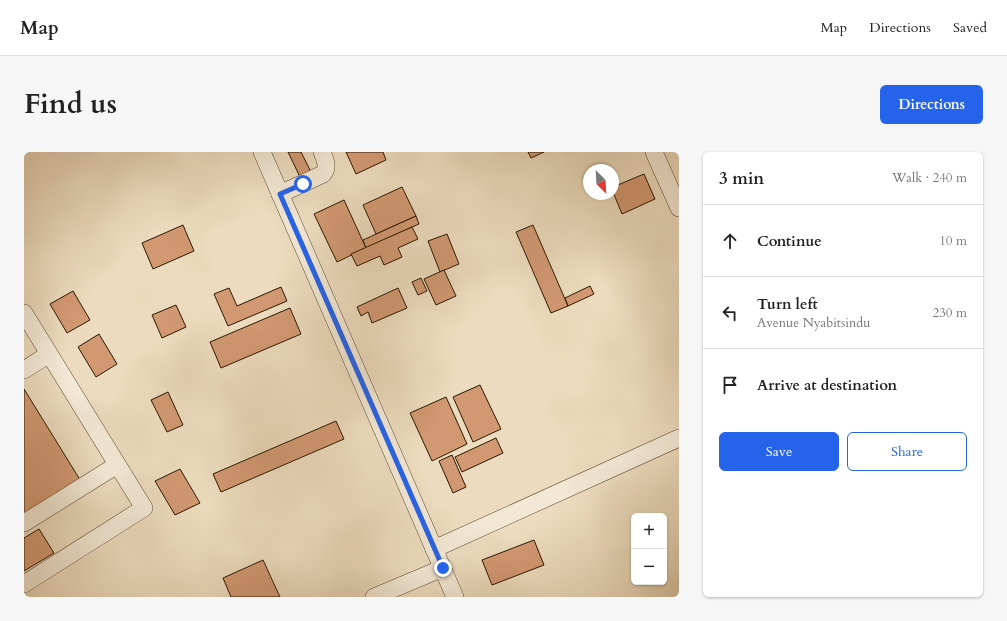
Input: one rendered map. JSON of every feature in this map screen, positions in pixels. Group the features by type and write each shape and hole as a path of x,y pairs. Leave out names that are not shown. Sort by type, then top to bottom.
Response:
{"street":[{"path":"262,152 455,597"},
{"path":"280,194 324,174 326,170 326,162 322,152"},
{"path":"654,152 679,208"},
{"path":"24,313 144,508 24,584"},
{"path":"24,370 49,354"},
{"path":"434,549 679,438"},
{"path":"24,523 117,465"},
{"path":"374,597 443,568"}],"building":[{"path":"288,152 301,152 311,172 300,177"},
{"path":"346,152 383,152 386,160 356,174"},
{"path":"528,152 544,152 531,158"},
{"path":"644,174 655,199 622,214 616,200 619,200 619,184"},
{"path":"402,187 416,216 376,234 363,205"},
{"path":"344,200 366,248 337,262 314,214"},
{"path":"416,216 419,224 366,248 363,240"},
{"path":"183,225 194,251 153,269 142,243"},
{"path":"533,225 568,306 551,313 516,232"},
{"path":"412,227 418,239 398,248 402,257 384,265 380,256 357,266 351,254"},
{"path":"447,234 459,264 440,272 428,241"},
{"path":"444,270 456,296 436,305 424,279"},
{"path":"421,278 427,291 418,295 412,282"},
{"path":"590,286 594,294 568,306 565,298"},
{"path":"281,287 287,301 228,326 214,294 229,288 237,306"},
{"path":"398,288 407,308 372,323 368,312 361,316 357,307"},
{"path":"73,291 90,320 67,333 50,304"},
{"path":"176,305 186,327 162,338 152,315"},
{"path":"290,308 301,334 221,368 210,342"},
{"path":"99,334 117,364 96,377 78,347"},
{"path":"480,385 501,429 473,442 453,397"},
{"path":"24,389 82,483 24,518"},
{"path":"168,392 183,425 167,432 151,400"},
{"path":"446,397 467,444 432,461 410,413"},
{"path":"336,421 344,439 221,492 213,474"},
{"path":"496,438 503,453 462,472 455,457"},
{"path":"452,455 466,487 453,493 439,461"},
{"path":"180,469 200,503 175,515 155,481"},
{"path":"39,529 54,553 24,571 24,538"},
{"path":"534,540 544,565 492,585 482,560"},
{"path":"263,560 280,597 231,597 223,578"}],"route":[{"path":"303,184 280,194 443,568"}]}
